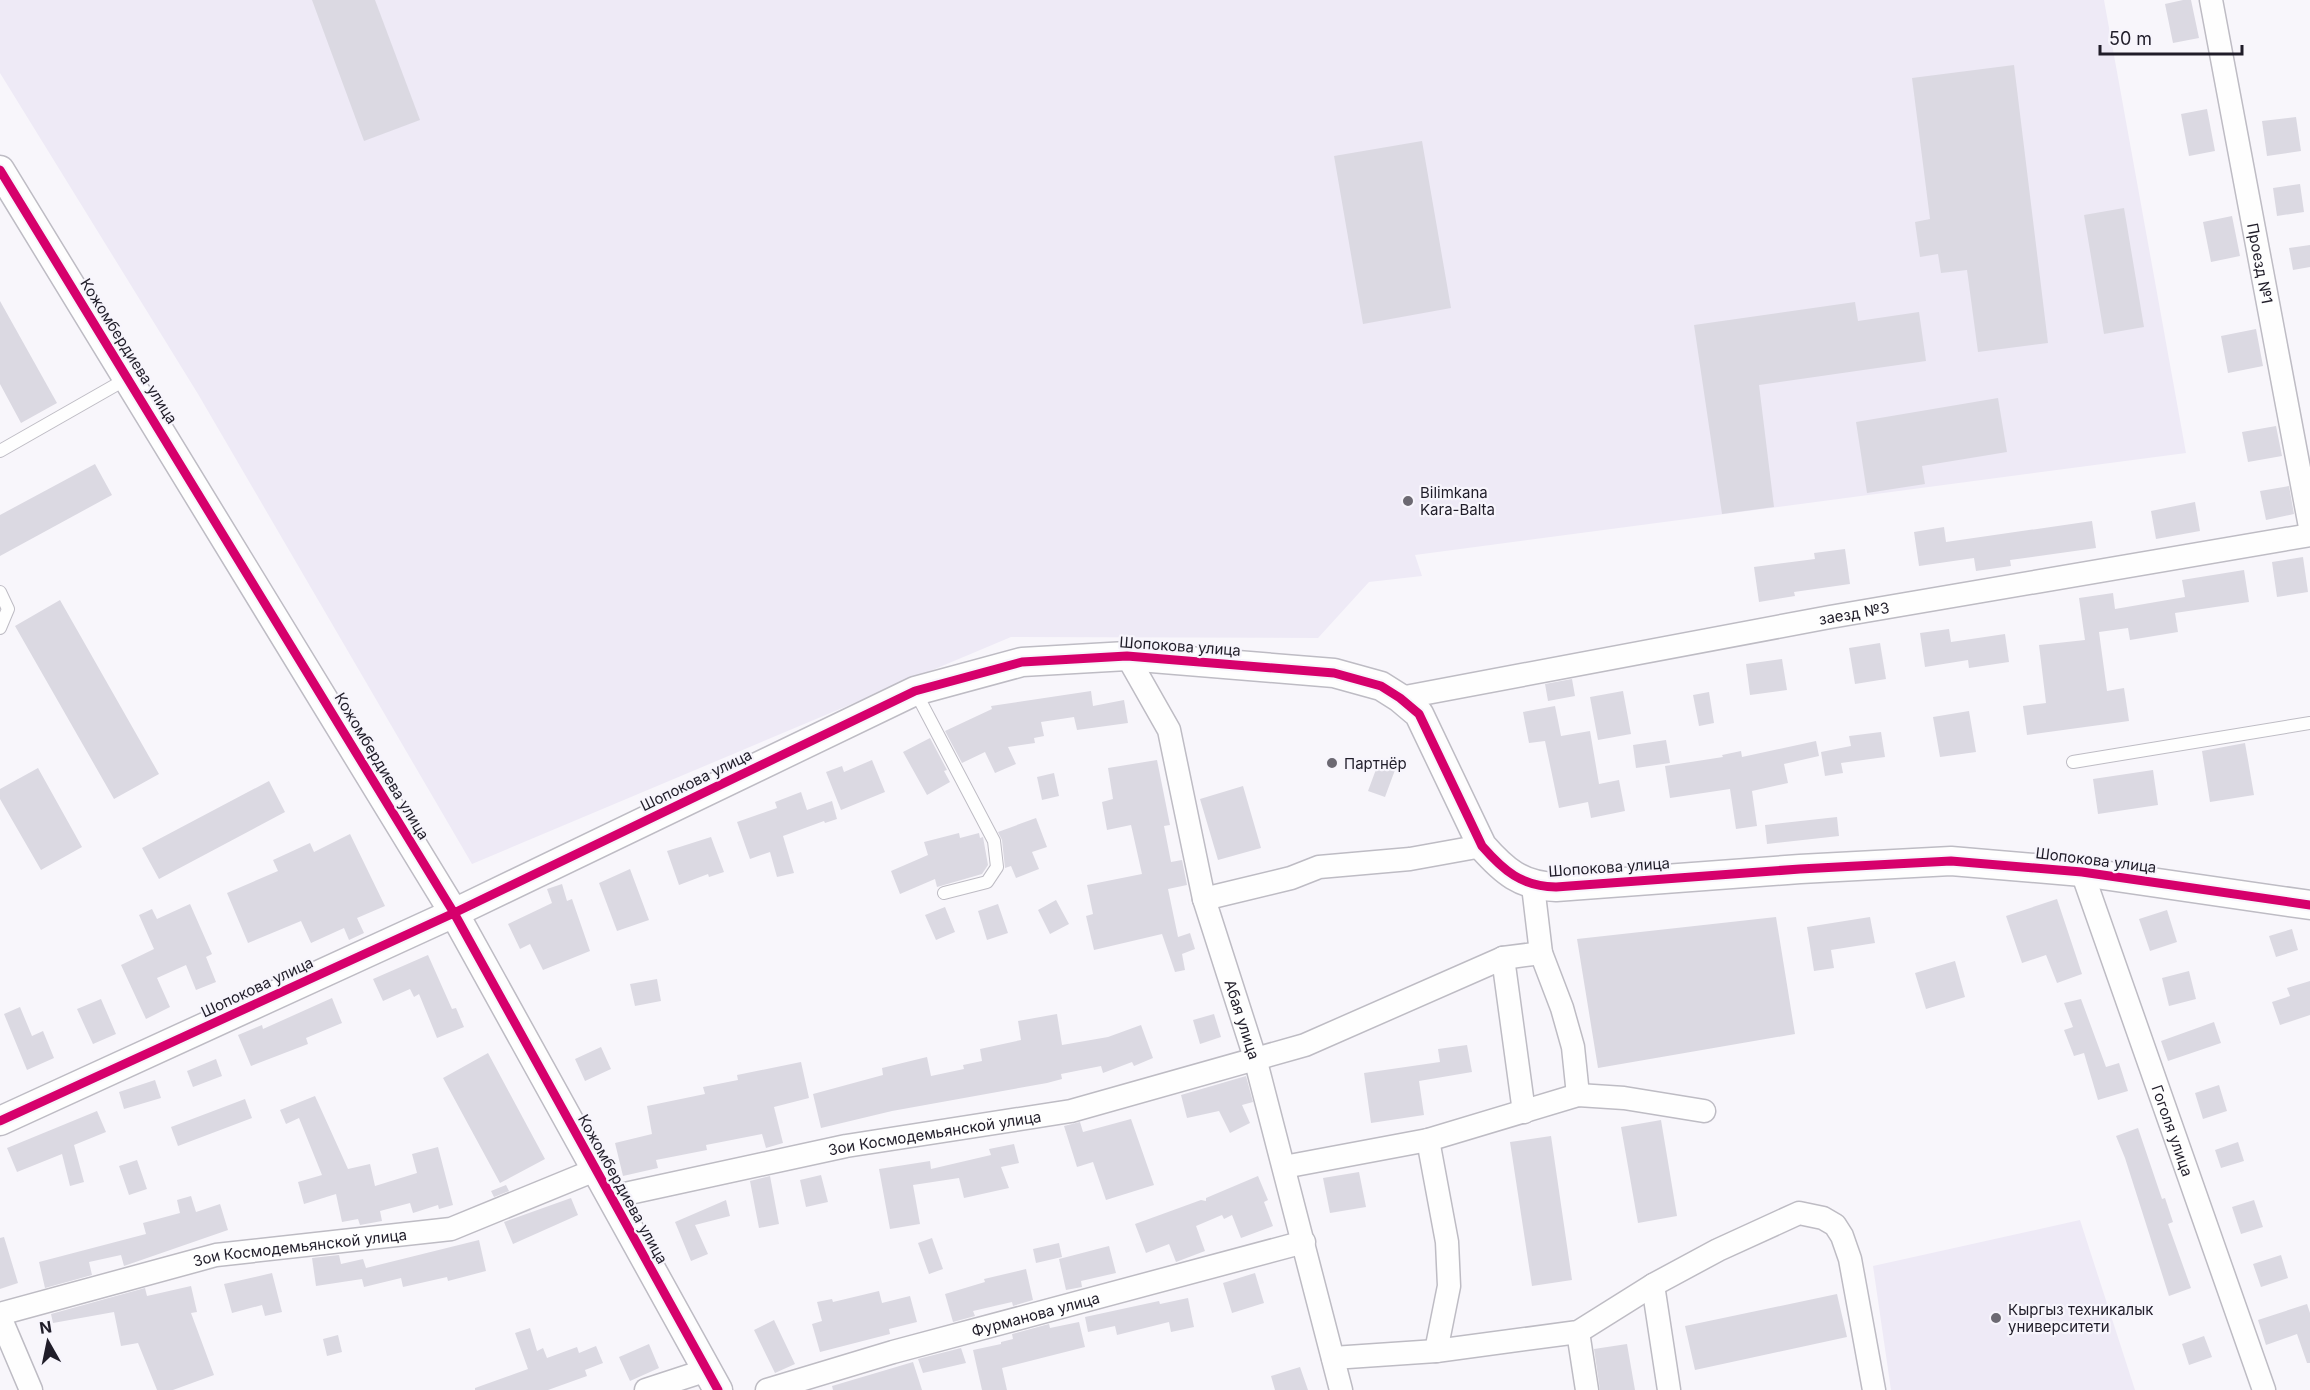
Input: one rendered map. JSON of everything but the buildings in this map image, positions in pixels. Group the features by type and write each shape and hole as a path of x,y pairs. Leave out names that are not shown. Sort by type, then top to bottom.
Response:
{"street":[{"name":"Проезд №1","path":"2211,0 2310,528"},
{"name":"Кожомбердиева улица","path":"0,170 454,913 712,1380"},
{"name":"заезд №3","path":"1400,698 1830,617 2310,535"},
{"name":"Шопокова улица","path":"0,1121 454,913 915,691 1022,662 1127,656 1334,673 1381,686 1419,714 1482,846 1498,864 1533,886 1556,887 1800,869 1952,861 2082,872 2310,905"},
{"name":"Абая улица","path":"1127,656 1169,730 1204,899 1255,1059 1341,1390"},
{"path":"1204,899 1281,880 1319,867 1410,859 1482,846"},
{"name":"Гоголя улица","path":"2082,872 2264,1390"},
{"path":"1533,886 1541,953 1562,1008 1573,1047 1578,1095"},
{"name":"Зои Космодемьянской улица","path":"611,1197 846,1146 1071,1111 1305,1045 1503,958 1541,953"},
{"path":"1503,958 1524,1112"},
{"path":"1284,1167 1428,1140 1578,1095 1624,1098 1704,1111"},
{"path":"1428,1140 1447,1242 1449,1286 1436,1351"},
{"name":"Зои Космодемьянской улица","path":"0,1316 216,1255 451,1228 595,1170"},
{"path":"1334,1358 1436,1351 1578,1332 1653,1285 1718,1250 1799,1213 1824,1218 1835,1225 1850,1259 1874,1390"},
{"name":"Фурманова улица","path":"767,1390 893,1352 1304,1242"},
{"path":"1653,1285 1669,1390"},
{"path":"0,1316 31,1390"},
{"path":"1578,1332 1587,1390"},
{"path":"646,1390 712,1380"}],"lane":[{"path":"0,451 128,378"},
{"path":"0,592 8,609 0,628"},
{"path":"915,691 994,841 996,867 987,882 944,893"},
{"path":"2073,762 2310,723"}],"shaded area":[{"path":"0,0 2104,0 2186,453 1415,555 1422,576 1369,582 1318,638 1011,637 472,864 198,394 0,73"},
{"name":"Кыргыз техникалык университети","path":"2080,1220 2135,1390 1891,1390 1873,1266"}],"cycle path":[{"path":"0,170 454,913 718,1390"},
{"path":"0,1121 454,913 915,691 1022,662 1127,656 1334,673 1381,686 1419,714 1482,846 1514,876 1533,884 1556,887 1800,869 1951,861 2082,872 2310,905"}],"place":[{"name":"Bilimkana Kara-Balta","path":"1408,501"},
{"name":"Партнёр","path":"1332,763"},
{"name":"Кыргыз техникалык университети","path":"1996,1318"}]}
